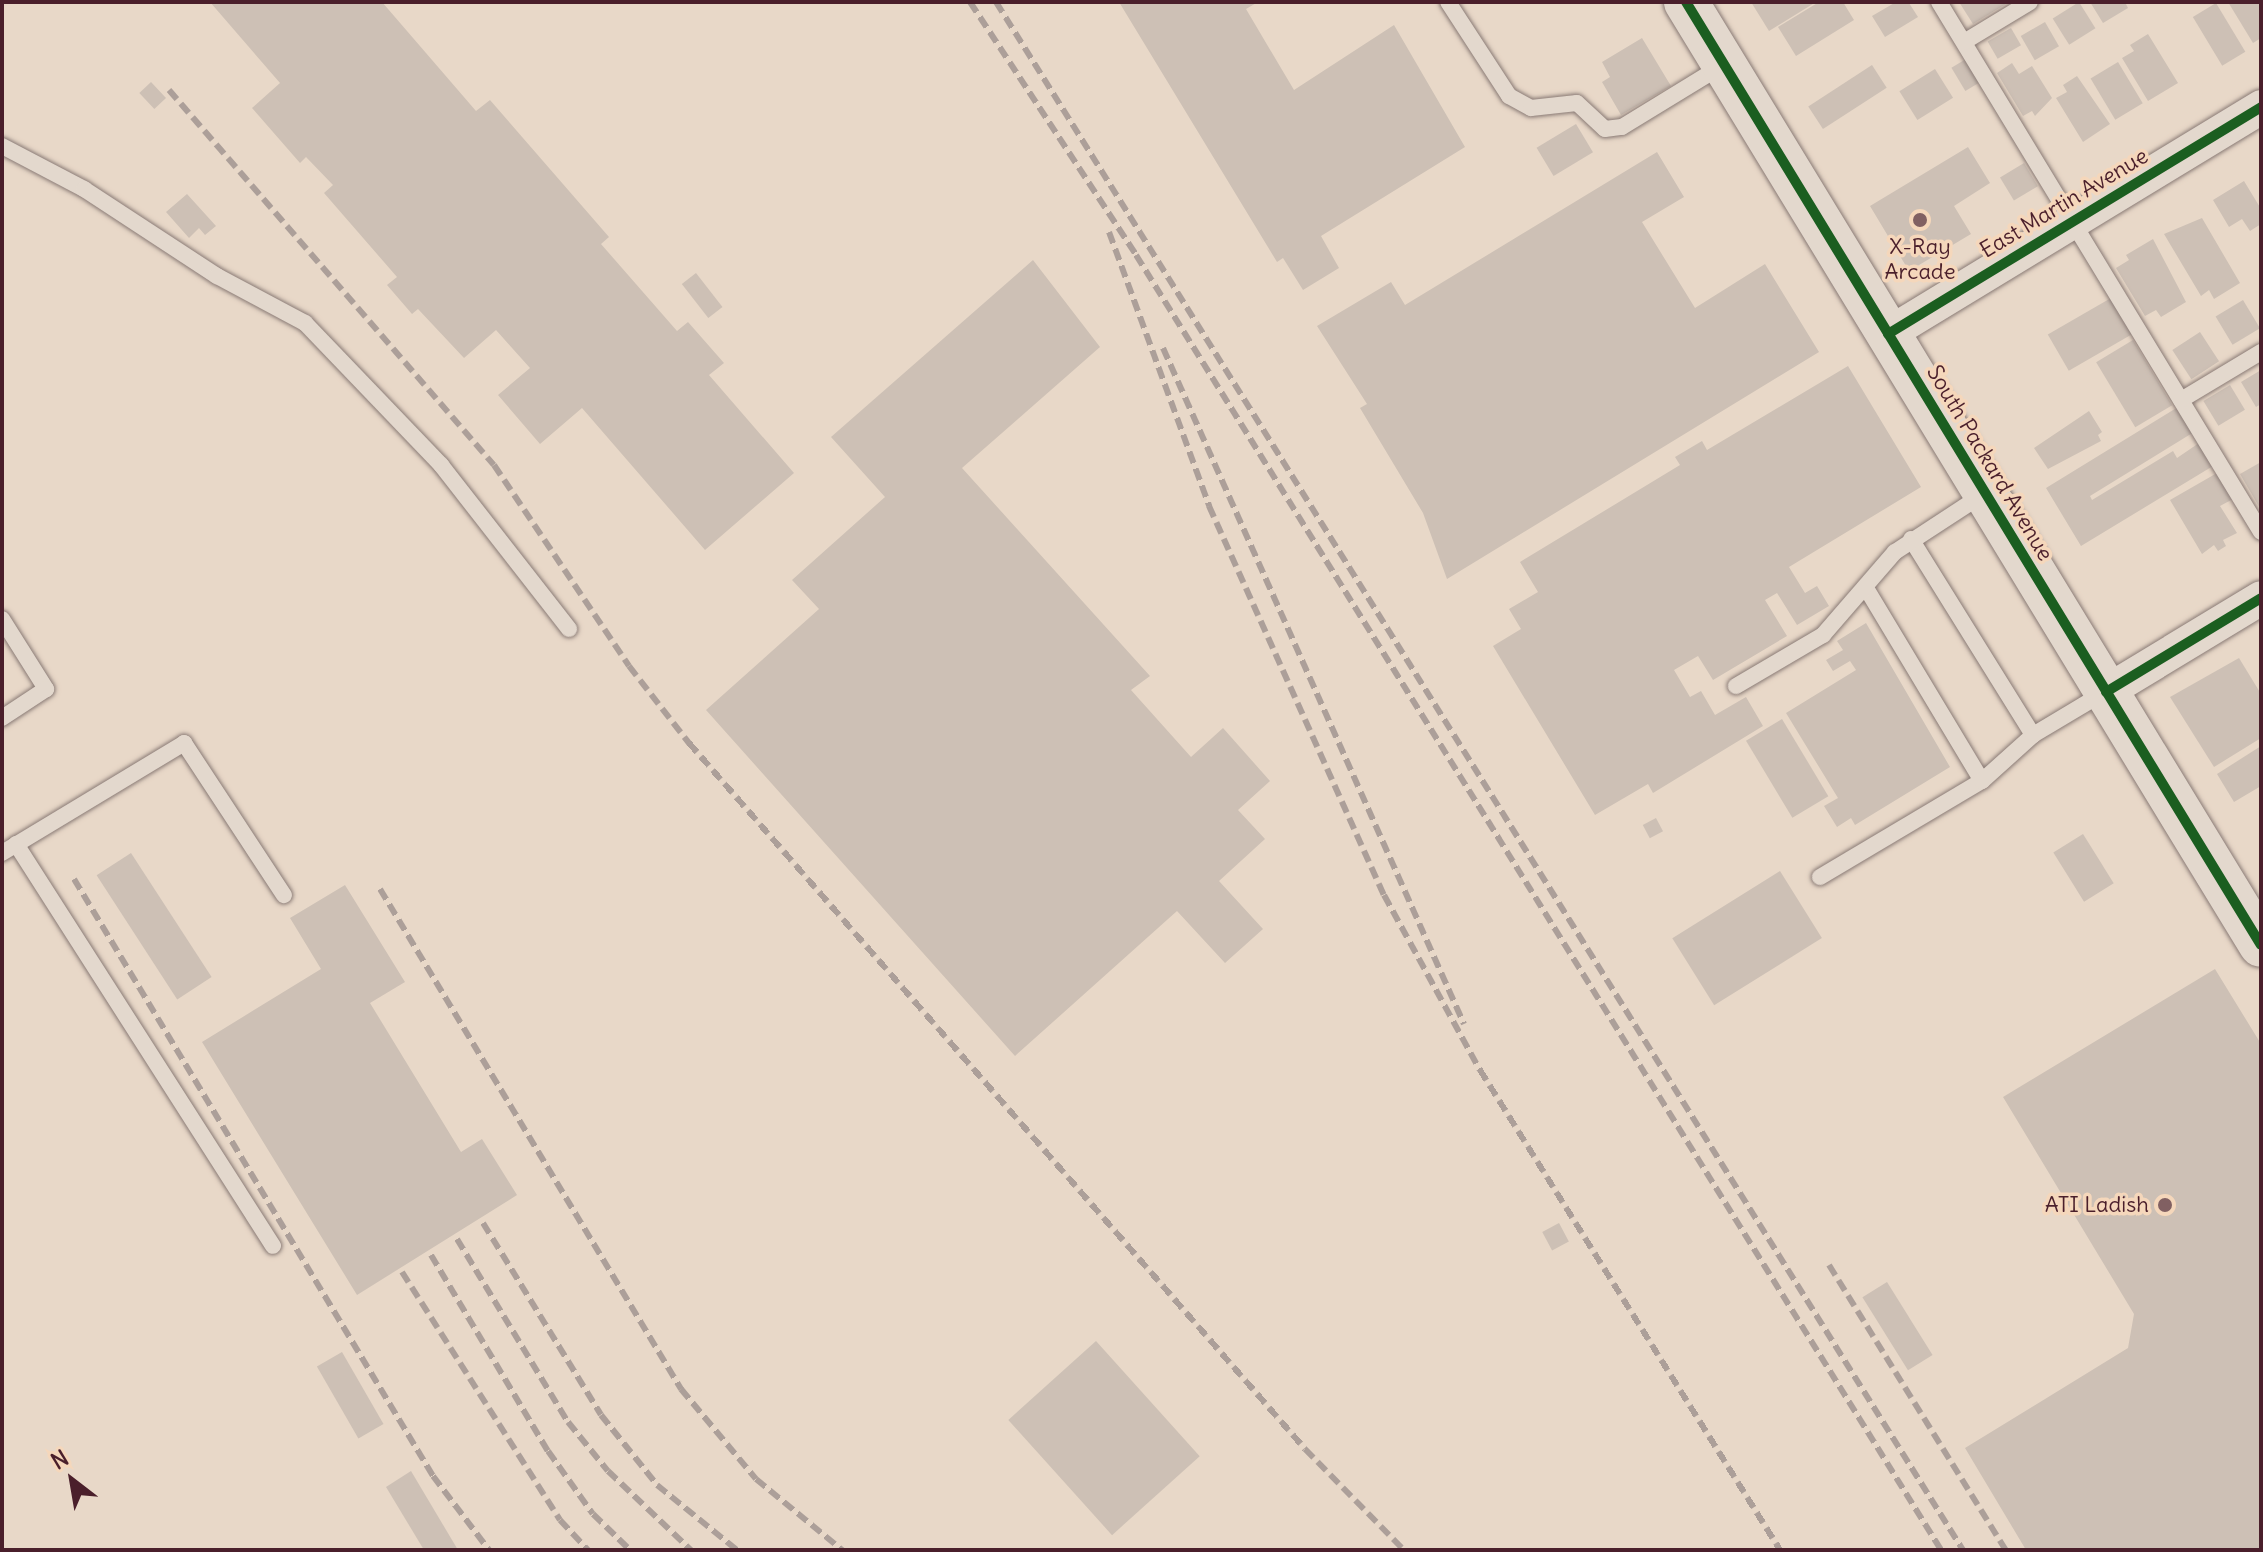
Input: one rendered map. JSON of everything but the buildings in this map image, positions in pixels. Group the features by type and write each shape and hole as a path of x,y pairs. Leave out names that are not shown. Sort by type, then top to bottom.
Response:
{"street":[{"name":"South Packard Avenue","path":"1686,2 2261,945"},
{"name":"East Martin Avenue","path":"1888,334 2261,107"},
{"path":"2106,692 2261,598"}],"lane":[{"path":"1448,2 1509,96 1531,108 1577,103 1605,129 1635,120 1724,64"},
{"path":"1939,2 2261,532"},
{"path":"1964,42 2030,2"},
{"path":"2,146 84,189 217,276 305,323 441,465 569,629"},
{"path":"2181,400 2261,352"},
{"path":"1736,686 1823,635 1911,539 1985,493"},
{"path":"1911,539 2033,735"},
{"path":"1866,588 1982,781"},
{"path":"2,718 46,689 4,626"},
{"path":"1820,877 1982,781 2033,735 2106,692"},
{"path":"273,1246 9,849 184,743 284,895"}],"railway":[{"path":"970,2 1136,255 1941,1550"},
{"path":"996,2 1963,1550"},
{"path":"169,90 494,465 629,666 689,743 1305,1449 1404,1550"},
{"path":"1109,232 1209,506 1384,895 1480,1070 1780,1550"},
{"path":"1163,348 1464,1024"},
{"path":"74,879 433,1476 489,1550"},
{"path":"380,889 681,1389 756,1479 842,1550"},
{"path":"483,1223 601,1415 657,1485 737,1550"},
{"path":"457,1239 568,1422 608,1471 691,1550"},
{"path":"431,1255 548,1451 593,1514 630,1550"},
{"path":"1829,1265 2006,1550"},
{"path":"402,1272 560,1520 588,1550"}],"cycle path":[{"path":"1686,2 2261,945"},
{"path":"1888,334 2261,107"},
{"path":"2106,692 2261,598"}],"place":[{"name":"X-Ray Arcade","path":"1920,220"},
{"name":"ATI Ladish","path":"2165,1205"}]}
